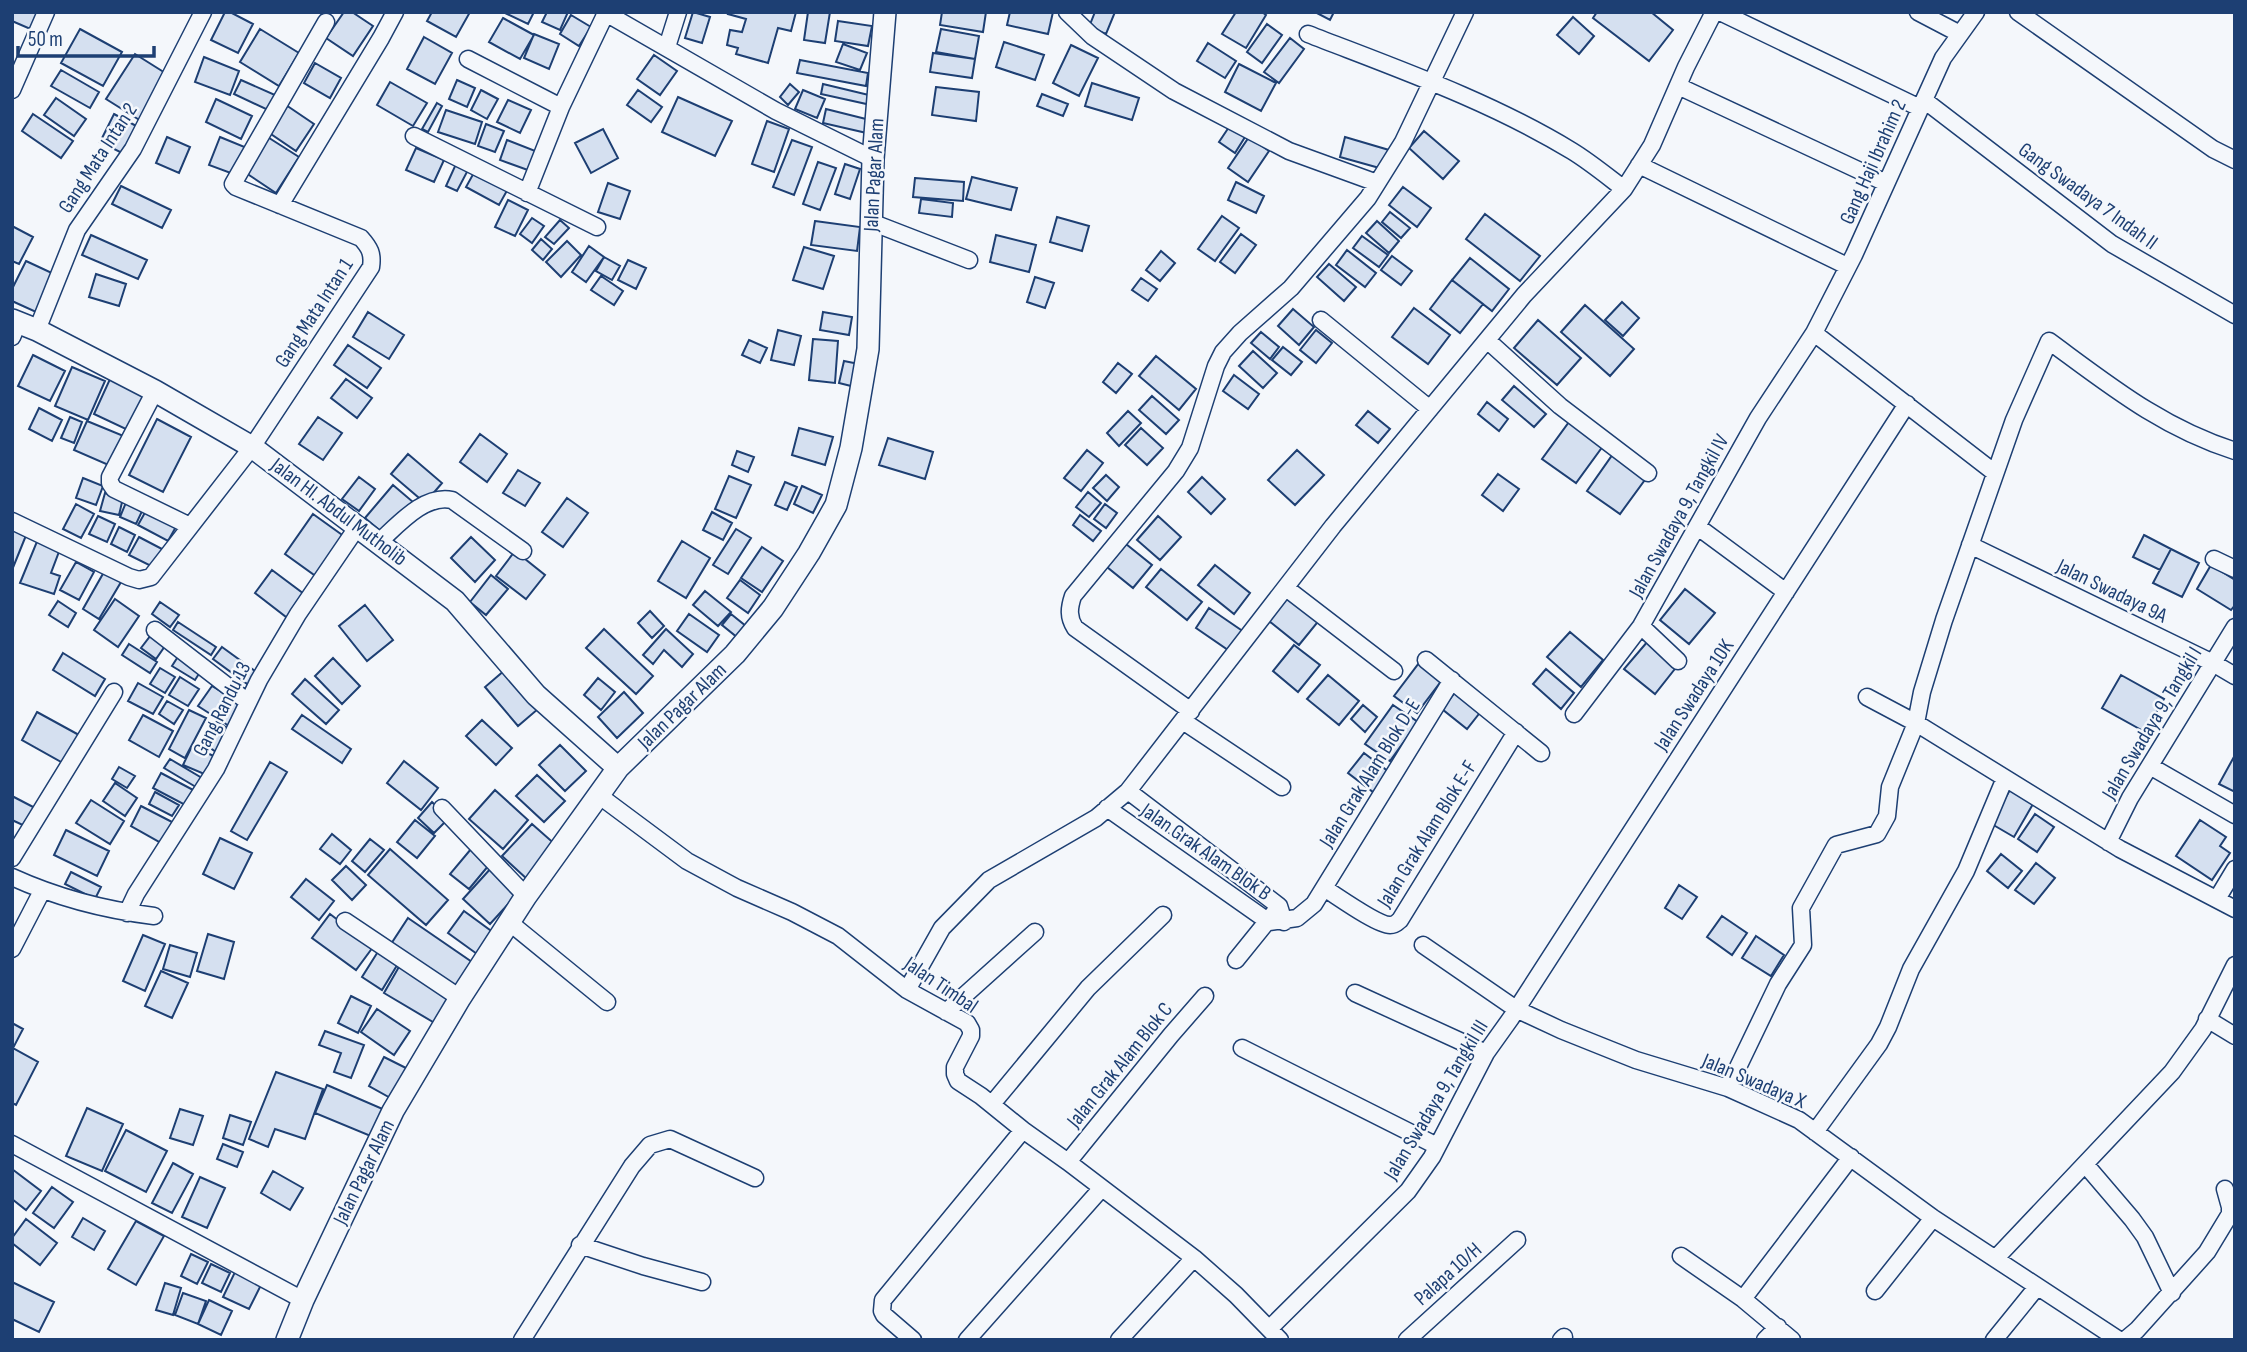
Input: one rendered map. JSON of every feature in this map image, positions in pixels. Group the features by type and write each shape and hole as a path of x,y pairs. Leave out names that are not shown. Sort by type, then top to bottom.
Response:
{"street":[{"path":"12,90 47,12"},
{"name":"Gang Mata Intan 2","path":"20,328 77,230 133,149 203,12"},
{"path":"326,22 233,184 280,205 395,12"},
{"path":"667,47 678,12"},
{"name":"Jalan Pagar Alam","path":"288,1340 303,1300 393,1111 460,998 526,896 618,768 735,654 750,636 809,553 836,505 851,448 868,349 873,159 885,12"},
{"path":"1067,12 1092,36 1174,91 1289,151 1377,183"},
{"path":"1282,787 1075,628 1071,622 1070,605 1073,596 1176,471 1190,447 1223,352 1240,333 1291,288 1368,198 1403,142 1465,12"},
{"path":"907,990 942,928 989,880 1096,818 1128,791 1334,526 1430,409 1524,295 1624,189 1652,145 1714,12"},
{"name":"Gang Swadaya 7 Indah II","path":"1720,12 1922,104 2112,244 2235,315"},
{"path":"1918,12 1960,34"},
{"name":"Gang Haji Ibrahim 2","path":"1814,333 1943,58 1976,12"},
{"path":"2018,12 2213,149 2235,160"},
{"path":"527,193 561,107 605,13 776,111 873,159"},
{"path":"1308,34 1431,82 1528,125 1575,152 1624,189"},
{"path":"468,59 561,107"},
{"path":"1678,86 1886,183"},
{"path":"414,136 597,227"},
{"path":"1639,165 1847,266"},
{"name":"Gang Mata Intan 1","path":"252,447 371,267 369,247 361,238 280,205"},
{"path":"872,222 969,260"},
{"path":"1321,320 1430,409"},
{"name":"Jalan HI. Abdul Mutholib","path":"20,328 155,391 252,447 456,601 536,695 618,768"},
{"path":"1814,333 1995,473"},
{"name":"Jalan Swadaya 9, Tangkil IV","path":"1574,714 1641,626 1758,418 1814,333"},
{"path":"1488,340 1560,406 1648,473"},
{"path":"1728,1088 1778,984 1803,945 1801,908 1836,845 1877,834 1887,816 1890,787 1916,723 1922,692 1970,545 2014,420 2049,341 2135,405 2208,442 2235,450"},
{"path":"155,391 110,477 110,483 114,489 190,526"},
{"name":"Jalan Swadaya 10K","path":"1516,1009 1907,404"},
{"path":"12,521 120,573 139,580 151,578 252,447"},
{"path":"379,542 431,501 443,498 452,500 523,551"},
{"name":"Gang Randu 13","path":"127,913 135,894 216,769 259,680 298,614 358,526"},
{"path":"1698,527 1786,592"},
{"name":"Jalan Swadaya 9A","path":"1970,545 2235,676"},
{"path":"2214,559 2235,569"},
{"path":"1286,588 1394,671"},
{"path":"1641,626 1678,660"},
{"name":"Jalan Swadaya 9, Tangkil I","path":"2108,842 2130,798 2235,627"},
{"path":"155,630 248,702"},
{"path":"1426,660 1541,753"},
{"name":"Jalan Grak Alam Blok D-E","path":"1324,888 1452,680"},
{"path":"12,858 114,692"},
{"path":"1867,697 1916,723 2108,842 2235,909"},
{"name":"Jalan Grak Alam Blok E-F","path":"1324,888 1367,915 1388,925 1395,925 1516,732"},
{"path":"2150,766 2235,815"},
{"path":"1815,1132 1879,1044 1911,969 1966,871 2006,778"},
{"path":"1128,791 1277,917 1297,918 1307,912 1324,888"},
{"name":"Jalan Timbal","path":"597,794 687,861 838,936 907,990 967,1023 971,1036 956,1067 958,1081 1194,1258 1275,1334"},
{"path":"442,807 526,896"},
{"name":"Jalan Grak Alam Blok B","path":"1107,808 1277,917"},
{"path":"2217,899 2235,869"},
{"path":"12,877 42,891 127,913 154,916"},
{"path":"12,949 42,891"},
{"path":"992,1104 1088,988 1163,915"},
{"path":"1236,960 1277,917"},
{"path":"345,921 460,998"},
{"path":"509,922 607,1002"},
{"path":"946,1012 1035,932"},
{"name":"Jalan Swadaya X","path":"1423,945 1516,1009 1561,1030 1636,1060 1728,1088 1799,1120 1933,1218 2119,1340"},
{"path":"1996,1258 2172,1072 2196,1040 2235,965"},
{"path":"1355,993 1486,1053"},
{"name":"Jalan Grak Alam Blok C","path":"1068,1162 1205,996"},
{"name":"Jalan Swadaya 9, Tangkil III","path":"1275,1334 1408,1191 1437,1146 1486,1053 1516,1009"},
{"path":"2207,1019 2235,1037"},
{"path":"1242,1048 1437,1146"},
{"path":"913,1340 884,1315 881,1306 883,1300 1023,1130"},
{"path":"522,1340 580,1245 632,1166 650,1145 670,1139 755,1178"},
{"path":"12,1144 303,1300"},
{"path":"1742,1299 1851,1157"},
{"path":"2085,1164 2145,1237 2172,1293"},
{"path":"967,1340 1101,1189"},
{"path":"2125,1340 2172,1293 2207,1252 2230,1214 2225,1189"},
{"path":"1875,1291 1933,1218"},
{"name":"Palapa 10/H","path":"1407,1340 1517,1240"},
{"path":"580,1245 702,1282"},
{"path":"1681,1256 1778,1326 1792,1340"},
{"path":"1119,1340 1194,1258"},
{"path":"1994,1340 2037,1287"},
{"path":"1765,1340 1778,1326"}],"building":[{"path":"12,12 43,12 35,31 12,21"},
{"path":"225,12 253,24 238,53 211,40"},
{"path":"344,12 352,12 373,26 353,56 326,38"},
{"path":"432,12 470,12 456,37 427,21"},
{"path":"503,12 534,12 528,24"},
{"path":"547,12 568,12 560,30 542,22"},
{"path":"693,12 710,17 702,43 685,38"},
{"path":"796,12 791,31 778,28 768,63 736,54 738,48 727,45 730,30 742,32 746,19 728,14"},
{"path":"808,12 830,12 825,43 804,40"},
{"path":"942,12 986,12 983,32 940,25"},
{"path":"1010,12 1053,12 1048,34 1007,25"},
{"path":"1095,12 1115,12 1106,34 1089,27"},
{"path":"1236,12 1262,12 1266,15 1246,48 1222,34"},
{"path":"1315,12 1334,12 1330,20"},
{"path":"1597,12 1651,12 1673,30 1649,61 1593,18"},
{"path":"571,15 591,27 579,46 560,34"},
{"path":"1573,17 1594,36 1579,54 1557,35"},
{"path":"503,18 534,35 520,59 489,42"},
{"path":"838,21 872,26 868,46 835,41"},
{"path":"1267,24 1282,35 1262,63 1247,52"},
{"path":"80,29 122,52 103,86 61,63"},
{"path":"260,29 299,53 279,86 240,62"},
{"path":"941,29 979,36 975,59 936,52"},
{"path":"534,34 559,44 549,69 524,58"},
{"path":"424,37 452,53 435,84 407,69"},
{"path":"1290,38 1304,49 1279,83 1264,72"},
{"path":"1004,42 1044,55 1035,80 996,67"},
{"path":"1208,43 1236,61 1225,78 1197,61"},
{"path":"843,44 867,53 860,70 836,62"},
{"path":"1071,45 1098,58 1079,96 1053,83"},
{"path":"933,53 975,59 972,78 930,72"},
{"path":"135,54 170,76 141,121 106,99"},
{"path":"654,55 677,71 660,95 637,79"},
{"path":"204,57 239,71 230,95 195,82"},
{"path":"800,60 868,73 866,86 797,73"},
{"path":"315,63 341,78 330,98 304,83"},
{"path":"1239,64 1276,83 1261,111 1225,92"},
{"path":"61,70 99,92 90,108 51,86"},
{"path":"241,80 275,95 268,110 234,94"},
{"path":"457,80 475,88 467,107 449,99"},
{"path":"390,82 427,103 413,126 377,105"},
{"path":"1092,83 1139,98 1132,120 1085,106"},
{"path":"790,84 799,92 788,105 780,97"},
{"path":"823,84 873,96 871,105 821,94"},
{"path":"936,87 979,92 976,121 932,115"},
{"path":"481,90 498,99 487,119 471,110"},
{"path":"638,90 662,107 651,122 627,105"},
{"path":"803,90 825,99 817,118 795,109"},
{"path":"1042,94 1068,104 1063,116 1037,106"},
{"path":"678,97 732,121 715,156 662,132"},
{"path":"56,98 86,119 74,136 44,115"},
{"path":"216,99 252,116 241,139 206,122"},
{"path":"508,100 531,110 520,133 497,122"},
{"path":"283,103 314,124 296,151 265,130"},
{"path":"437,103 442,106 428,132 422,129"},
{"path":"826,109 874,121 871,134 823,123"},
{"path":"446,110 482,122 475,144 438,132"},
{"path":"33,114 73,141 61,158 22,131"},
{"path":"114,114 140,128 126,155 100,142"},
{"path":"767,121 789,129 774,172 752,164"},
{"path":"486,124 504,131 495,152 478,146"},
{"path":"1229,127 1245,137 1235,153 1219,142"},
{"path":"603,129 618,158 591,173 575,143"},
{"path":"1424,131 1459,161 1443,179 1409,148"},
{"path":"266,136 299,157 276,193 243,171"},
{"path":"167,137 190,147 179,173 156,163"},
{"path":"220,137 247,148 236,175 209,165"},
{"path":"1249,137 1269,151 1248,182 1228,168"},
{"path":"1345,137 1389,150 1383,169 1340,157"},
{"path":"507,140 543,154 536,173 500,160"},
{"path":"792,140 812,147 794,195 773,187"},
{"path":"416,148 444,160 434,182 406,170"},
{"path":"818,162 836,168 820,210 803,204"},
{"path":"456,164 468,170 457,191 446,186"},
{"path":"845,164 860,169 850,199 835,194"},
{"path":"476,169 509,187 499,205 466,187"},
{"path":"972,177 1017,188 1011,210 966,199"},
{"path":"915,178 964,182 963,201 913,197"},
{"path":"1236,182 1264,196 1256,213 1228,200"},
{"path":"608,183 630,191 620,219 598,212"},
{"path":"121,186 171,210 162,228 112,204"},
{"path":"1403,187 1431,208 1417,227 1389,205"},
{"path":"921,199 953,203 952,217 919,213"},
{"path":"508,200 528,210 515,236 495,227"},
{"path":"1390,212 1410,228 1401,238 1382,222"},
{"path":"1485,214 1540,256 1520,281 1466,239"},
{"path":"1222,216 1239,228 1215,261 1198,249"},
{"path":"1057,217 1089,226 1082,251 1050,242"},
{"path":"532,218 544,226 532,243 520,234"},
{"path":"560,220 569,228 554,244 545,237"},
{"path":"815,221 860,227 857,251 811,245"},
{"path":"1377,221 1399,241 1389,253 1366,233"},
{"path":"12,226 33,237 19,264 12,261"},
{"path":"1241,234 1256,245 1235,273 1220,262"},
{"path":"91,235 147,260 138,279 82,255"},
{"path":"996,235 1036,245 1029,272 990,262"},
{"path":"1362,236 1388,255 1379,267 1353,248"},
{"path":"541,239 552,249 543,260 532,250"},
{"path":"567,241 581,255 561,277 546,262"},
{"path":"589,246 604,257 586,282 572,272"},
{"path":"804,247 834,256 823,289 793,280"},
{"path":"1347,250 1376,273 1365,287 1336,265"},
{"path":"1161,251 1175,263 1160,281 1146,270"},
{"path":"1392,256 1412,271 1401,285 1381,270"},
{"path":"604,257 620,266 612,280 596,271"},
{"path":"1470,258 1509,289 1492,311 1452,280"},
{"path":"628,260 646,268 636,289 618,280"},
{"path":"26,261 54,274 36,312 12,301 12,289"},
{"path":"1329,264 1356,287 1344,301 1317,277"},
{"path":"96,274 126,284 119,306 89,297"},
{"path":"601,276 623,291 614,305 591,290"},
{"path":"1035,277 1054,283 1045,308 1027,302"},
{"path":"1141,278 1157,289 1148,301 1132,290"},
{"path":"1452,280 1483,304 1460,333 1430,309"},
{"path":"1622,302 1639,318 1623,336 1605,320"},
{"path":"1585,305 1634,349 1610,376 1561,332"},
{"path":"1414,308 1450,335 1428,364 1392,337"},
{"path":"1293,309 1314,327 1299,345 1278,326"},
{"path":"368,312 404,335 389,359 353,337"},
{"path":"823,312 852,317 849,335 820,330"},
{"path":"1538,320 1581,358 1557,385 1514,348"},
{"path":"778,330 801,336 794,365 771,360"},
{"path":"1316,330 1332,343 1316,363 1300,350"},
{"path":"1261,332 1279,347 1270,359 1251,343"},
{"path":"813,339 838,341 835,383 809,380"},
{"path":"749,340 767,348 760,363 742,355"},
{"path":"348,345 381,368 367,388 334,365"},
{"path":"1283,347 1302,362 1291,375 1272,360"},
{"path":"1253,351 1277,373 1263,388 1239,366"},
{"path":"33,355 65,371 50,401 18,386"},
{"path":"1156,356 1196,389 1179,410 1139,376"},
{"path":"844,361 864,365 859,388 839,383"},
{"path":"1118,363 1132,374 1116,393 1103,382"},
{"path":"72,367 105,381 88,420 55,406"},
{"path":"1234,375 1259,394 1248,409 1223,391"},
{"path":"110,379 146,396 130,431 94,414"},
{"path":"346,379 372,398 357,418 331,398"},
{"path":"1514,386 1546,414 1534,427 1502,400"},
{"path":"1152,396 1179,420 1166,434 1139,410"},
{"path":"1487,402 1508,419 1499,431 1478,414"},
{"path":"39,408 62,420 52,441 29,429"},
{"path":"1128,411 1141,423 1119,446 1107,433"},
{"path":"1368,411 1390,429 1378,443 1356,425"},
{"path":"70,417 82,422 74,443 61,438"},
{"path":"318,417 342,433 323,460 299,444"},
{"path":"157,419 191,437 163,492 129,475"},
{"path":"87,421 126,437 113,467 74,450"},
{"path":"1569,422 1603,446 1576,483 1542,459"},
{"path":"799,428 833,437 825,465 792,455"},
{"path":"1141,428 1163,448 1147,465 1125,445"},
{"path":"480,434 507,454 487,482 460,462"},
{"path":"888,438 933,452 925,479 879,465"},
{"path":"1087,450 1103,463 1081,491 1064,478"},
{"path":"1297,450 1324,475 1295,505 1268,480"},
{"path":"737,451 754,457 748,472 732,465"},
{"path":"408,454 442,483 425,503 391,474"},
{"path":"1613,454 1647,477 1620,514 1587,491"},
{"path":"518,470 540,483 525,506 503,493"},
{"path":"1498,474 1519,489 1503,511 1482,495"},
{"path":"1106,475 1119,487 1107,501 1093,488"},
{"path":"729,476 751,485 736,518 715,509"},
{"path":"359,477 375,489 359,511 342,499"},
{"path":"1202,477 1225,499 1211,514 1188,492"},
{"path":"83,478 103,486 96,505 76,498"},
{"path":"785,482 797,487 787,510 775,505"},
{"path":"393,485 413,502 385,535 365,518"},
{"path":"802,486 822,495 813,513 794,504"},
{"path":"1088,492 1101,503 1089,517 1076,507"},
{"path":"105,493 123,498 119,515 100,511"},
{"path":"567,498 588,513 563,547 542,532"},
{"path":"127,500 144,507 136,524 120,517"},
{"path":"76,504 94,514 81,538 63,529"},
{"path":"1105,504 1117,513 1106,528 1094,519"},
{"path":"147,509 177,525 168,541 138,525"},
{"path":"712,512 732,523 723,540 703,530"},
{"path":"313,514 345,537 317,577 285,554"},
{"path":"1080,515 1101,531 1093,541 1073,525"},
{"path":"98,516 115,524 107,542 89,534"},
{"path":"1158,516 1181,537 1160,560 1137,540"},
{"path":"12,527 27,533 12,570"},
{"path":"119,527 135,535 127,552 111,544"},
{"path":"736,529 751,538 728,574 713,565"},
{"path":"2144,535 2171,549 2160,570 2133,557"},
{"path":"139,537 162,549 153,567 129,555"},
{"path":"471,537 495,560 475,582 451,558"},
{"path":"38,539 60,549 51,573 60,576 54,594 20,583"},
{"path":"682,541 710,558 686,598 658,581"},
{"path":"1126,544 1152,565 1133,588 1107,567"},
{"path":"762,547 783,561 762,592 741,578"},
{"path":"2171,549 2199,563 2182,597 2153,583"},
{"path":"515,551 545,575 526,599 496,576"},
{"path":"76,562 94,572 79,600 60,590"},
{"path":"1215,565 1250,593 1234,614 1198,585"},
{"path":"2211,565 2235,580 2235,605 2231,610 2197,589"},
{"path":"1161,569 1202,602 1187,620 1146,587"},
{"path":"272,570 308,597 290,620 255,593"},
{"path":"104,572 121,582 99,619 83,609"},
{"path":"491,575 508,589 486,615 470,602"},
{"path":"740,580 760,595 748,613 727,598"},
{"path":"1685,589 1715,613 1689,644 1660,620"},
{"path":"705,591 731,612 718,626 693,605"},
{"path":"1291,593 1321,618 1299,645 1269,621"},
{"path":"115,599 139,616 118,647 94,630"},
{"path":"58,601 76,613 68,627 49,615"},
{"path":"160,602 179,615 170,627 152,614"},
{"path":"365,605 393,640 367,661 339,626"},
{"path":"1209,608 1244,632 1231,652 1196,628"},
{"path":"650,611 664,626 652,638 638,623"},
{"path":"689,614 719,635 707,652 677,631"},
{"path":"731,614 752,631 743,642 722,625"},
{"path":"178,622 216,647 211,655 173,630"},
{"path":"604,629 653,676 636,694 586,648"},
{"path":"666,629 693,654 682,667 664,650 653,664 643,655"},
{"path":"1570,632 1603,660 1581,687 1547,657"},
{"path":"151,635 165,646 156,659 141,648"},
{"path":"1648,641 1678,665 1655,694 1624,669"},
{"path":"129,644 157,662 150,673 122,655"},
{"path":"1294,645 1320,665 1298,692 1273,671"},
{"path":"222,647 259,674 250,686 213,659"},
{"path":"63,653 105,679 95,696 53,670"},
{"path":"179,655 202,669 195,680 172,666"},
{"path":"333,658 360,686 342,704 315,676"},
{"path":"1419,663 1442,680 1417,713 1394,696"},
{"path":"160,668 175,677 165,693 150,684"},
{"path":"1546,669 1574,693 1561,709 1533,684"},
{"path":"505,670 538,709 518,726 485,687"},
{"path":"1328,675 1359,701 1339,725 1307,699"},
{"path":"2121,675 2164,699 2145,732 2102,708"},
{"path":"180,677 199,689 188,706 169,695"},
{"path":"598,678 615,692 601,710 584,695"},
{"path":"305,679 339,710 326,724 292,694"},
{"path":"138,683 163,697 153,714 128,701"},
{"path":"212,686 243,705 229,726 198,706"},
{"path":"1457,690 1482,710 1467,729 1442,709"},
{"path":"624,692 643,713 617,738 598,717"},
{"path":"167,701 183,710 174,724 159,714"},
{"path":"1363,705 1377,717 1365,732 1351,719"},
{"path":"1393,705 1418,722 1390,761 1365,744"},
{"path":"189,710 206,718 185,758 169,749"},
{"path":"37,712 79,735 63,763 22,740"},
{"path":"143,715 173,731 159,757 129,740"},
{"path":"302,715 351,749 342,763 292,729"},
{"path":"482,720 512,748 496,765 466,736"},
{"path":"217,721 233,732 219,754 203,743"},
{"path":"560,745 586,771 565,791 539,765"},
{"path":"192,746 218,758 209,776 183,765"},
{"path":"1364,753 1389,772 1373,792 1348,773"},
{"path":"2235,755 2235,792 2219,784"},
{"path":"170,759 207,781 201,790 164,768"},
{"path":"404,761 438,788 421,810 387,783"},
{"path":"270,762 287,772 247,840 231,831"},
{"path":"119,767 135,776 127,788 112,779"},
{"path":"161,773 197,792 189,807 153,788"},
{"path":"537,775 565,801 544,822 516,796"},
{"path":"115,783 137,798 125,816 103,801"},
{"path":"495,790 528,820 503,849 469,819"},
{"path":"2010,790 2033,804 2014,837 1990,823"},
{"path":"155,792 179,805 172,816 149,804"},
{"path":"12,796 37,809 27,827 12,820"},
{"path":"91,800 124,821 110,844 76,823"},
{"path":"432,802 449,818 434,833 418,818"},
{"path":"141,806 174,823 163,844 131,826"},
{"path":"2035,814 2054,827 2037,852 2018,839"},
{"path":"415,820 435,836 417,858 397,842"},
{"path":"2200,820 2226,837 2220,846 2230,853 2212,880 2176,856"},
{"path":"532,824 557,846 527,879 502,856"},
{"path":"66,830 109,851 97,876 54,855"},
{"path":"332,834 351,850 340,864 320,849"},
{"path":"220,838 252,853 234,889 203,874"},
{"path":"370,839 384,850 365,872 352,861"},
{"path":"390,849 448,900 426,925 368,875"},
{"path":"471,849 489,865 469,889 450,874"},
{"path":"2001,854 2022,871 2008,888 1987,871"},
{"path":"2036,863 2055,878 2034,904 2015,890"},
{"path":"346,866 366,885 352,900 332,880"},
{"path":"492,867 519,892 490,924 463,899"},
{"path":"71,872 101,887 95,899 65,884"},
{"path":"306,879 334,901 319,920 291,897"},
{"path":"1679,885 1697,897 1682,919 1665,908"},
{"path":"464,911 494,933 477,954 448,933"},
{"path":"330,914 373,947 356,970 312,938"},
{"path":"1722,916 1747,933 1732,955 1707,937"},
{"path":"408,918 472,962 455,987 391,944"},
{"path":"208,934 234,942 224,979 197,971"},
{"path":"143,935 165,944 145,991 123,981"},
{"path":"1756,936 1784,955 1771,976 1742,958"},
{"path":"170,945 197,953 190,977 163,969"},
{"path":"379,950 399,962 382,990 362,977"},
{"path":"400,965 455,997 438,1025 384,993"},
{"path":"161,971 188,983 172,1018 145,1006"},
{"path":"351,996 371,1006 358,1033 338,1023"},
{"path":"377,1009 410,1031 394,1055 361,1032"},
{"path":"12,1023 23,1029 13,1048 38,1062 16,1105 12,1103"},
{"path":"325,1031 364,1045 351,1078 334,1072 341,1053 319,1045"},
{"path":"384,1057 410,1070 394,1100 369,1086"},
{"path":"276,1072 323,1089 305,1139 275,1129 268,1147 249,1139"},
{"path":"327,1085 385,1110 373,1137 315,1113"},
{"path":"87,1108 123,1124 102,1171 66,1156"},
{"path":"180,1109 203,1116 193,1145 170,1138"},
{"path":"230,1115 251,1122 243,1145 223,1138"},
{"path":"126,1130 167,1151 146,1192 105,1171"},
{"path":"223,1144 243,1152 237,1167 217,1159"},
{"path":"173,1163 193,1174 172,1213 152,1203"},
{"path":"12,1169 41,1191 26,1210 12,1199"},
{"path":"273,1171 303,1188 290,1210 261,1193"},
{"path":"200,1177 225,1188 207,1228 182,1217"},
{"path":"52,1187 73,1202 54,1228 33,1213"},
{"path":"83,1218 105,1231 94,1250 72,1237"},
{"path":"26,1219 57,1243 40,1265 12,1243 12,1238"},
{"path":"136,1221 164,1236 136,1285 108,1269"},
{"path":"191,1254 208,1262 197,1284 181,1276"},
{"path":"211,1264 230,1273 221,1292 202,1283"},
{"path":"235,1272 261,1285 249,1309 223,1297"},
{"path":"12,1282 54,1302 39,1332 12,1319"},
{"path":"165,1283 181,1288 173,1315 156,1310"},
{"path":"183,1293 206,1301 198,1324 175,1315"},
{"path":"209,1300 232,1311 221,1335 198,1324"}]}
